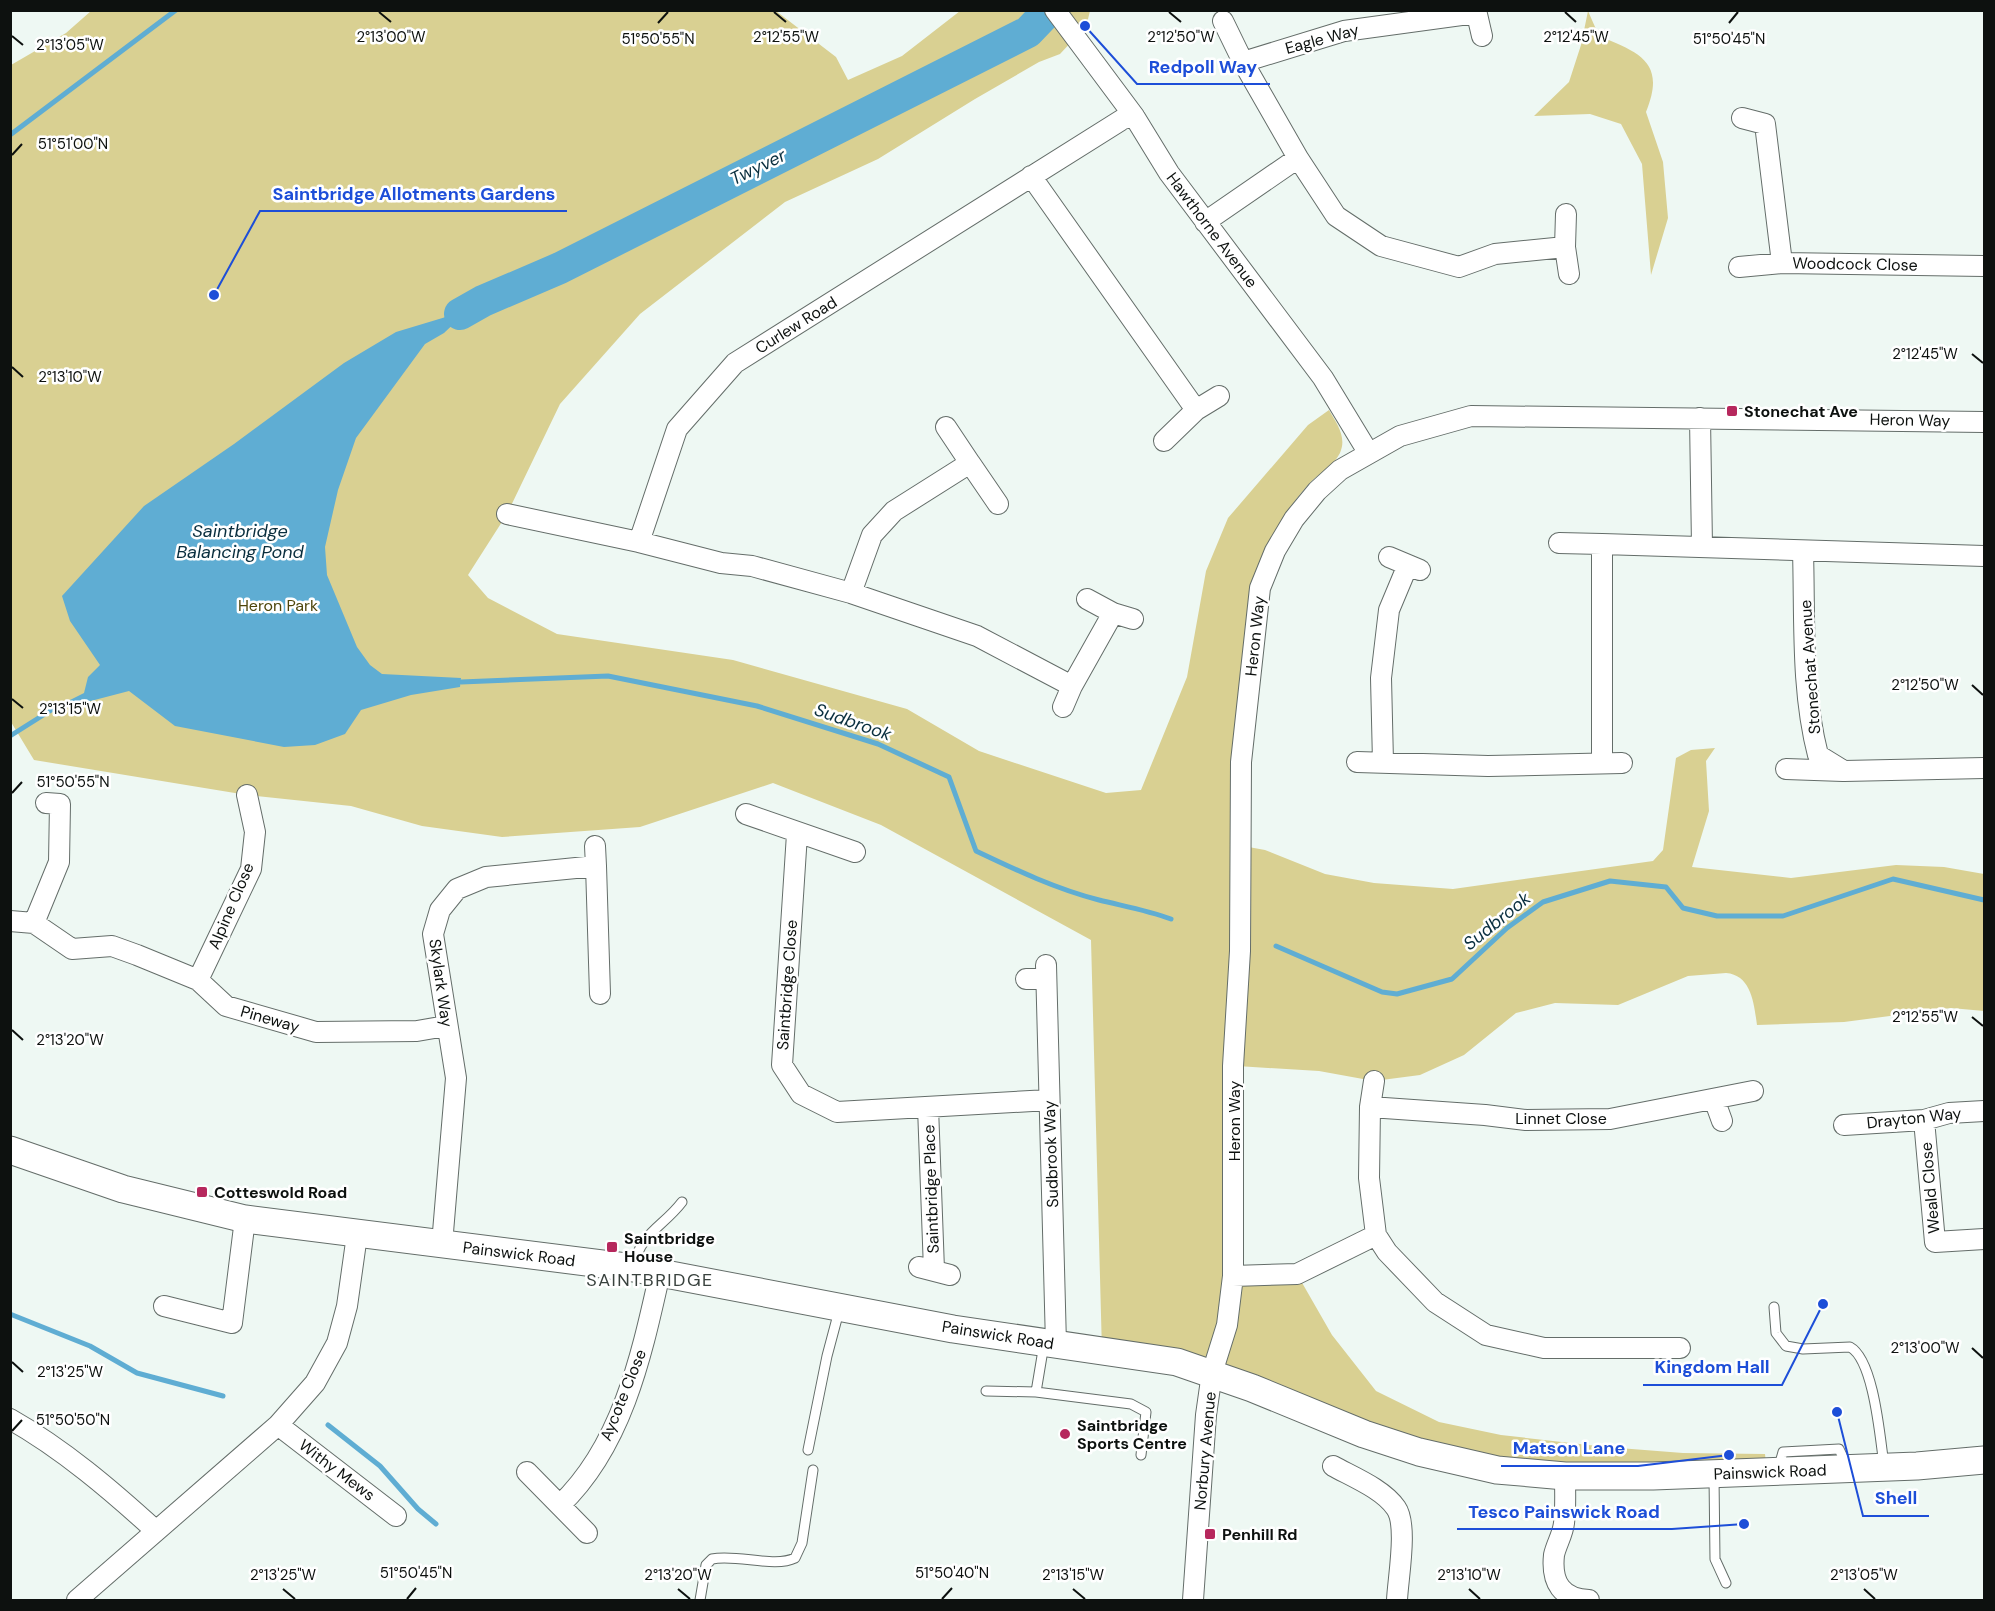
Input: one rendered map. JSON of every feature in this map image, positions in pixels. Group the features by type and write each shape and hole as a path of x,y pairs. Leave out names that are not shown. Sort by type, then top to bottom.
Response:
{"main road":[{"name":"Painswick Road","path":"10,1150 123,1189 245,1220 634,1268 840,1309 1176,1362 1212,1373 1364,1434 1419,1452 1497,1470 1565,1476 1714,1474 1848,1470 1984,1460"}],"street":[{"name":"Hawthorne Avenue","path":"1054,10 1134,116 1169,173 1323,378 1368,452"},
{"name":"Eagle Way","path":"1243,62 1344,31 1476,12 1482,36"},
{"path":"1223,21 1243,62 1298,158 1336,216 1381,246 1459,267 1495,254 1564,247"},
{"name":"Curlew Road","path":"639,542 677,429 735,363 1123,119 1134,116"},
{"name":"Woodcock Close","path":"1742,118 1765,124 1782,263 1984,266"},
{"path":"1206,222 1298,158"},
{"path":"1031,176 1196,410"},
{"path":"1566,214 1564,247 1569,274"},
{"path":"1739,267 1782,263"},
{"path":"1164,441 1196,410 1219,396"},
{"name":"Heron Way","path":"1212,1373 1227,1325 1233,1276 1233,1066 1240,951 1241,762 1260,588 1275,551 1294,519 1317,491 1340,470 1368,452 1400,435 1471,416 1984,422"},
{"path":"1700,418 1702,546"},
{"path":"946,427 998,504"},
{"path":"851,593 872,535 894,511 970,463"},
{"path":"507,514 639,542 721,563 752,566 851,593 977,636 1072,686"},
{"path":"1559,543 1984,556"},
{"path":"1602,544 1602,762"},
{"name":"Stonechat Avenue","path":"1803,551 1807,671 1814,737 1818,755 1844,771"},
{"path":"1383,762 1381,678 1386,633 1389,610 1405,565"},
{"path":"1087,599 1113,613 1133,619"},
{"path":"1063,707 1072,686 1113,613"},
{"path":"1357,762 1488,766 1622,763"},
{"path":"1786,769 1844,771 1984,768"},
{"name":"Alpine Close","path":"198,980 251,869 255,832 248,795"},
{"path":"34,923 59,862 60,804 46,803"},
{"path":"746,814 797,834 855,852"},
{"name":"Saintbridge Close","path":"797,834 782,1065 801,1094 837,1112 1049,1100"},
{"name":"Skylark Way","path":"442,1244 456,1077 446,1026 433,933 440,910 457,889 486,877 595,856 600,994"},
{"name":"Pineway","path":"10,921 34,923 72,949 111,946 198,980 226,1006 316,1032 417,1031 446,1026"},
{"name":"Sudbrook Way","path":"1026,979 1046,972 1050,1343"},
{"path":"1374,1081 1369,1178 1376,1234 1387,1251 1435,1302 1486,1335 1544,1348 1680,1348"},
{"name":"Linnet Close","path":"1371,1107 1526,1120 1610,1119 1753,1091"},
{"path":"1714,1099 1722,1121"},
{"name":"Saintbridge Place","path":"928,1107 934,1271"},
{"name":"Drayton Way","path":"1844,1125 1924,1120 1949,1113 1984,1111"},
{"name":"Weald Close","path":"1924,1120 1929,1244 1984,1239"},
{"path":"164,1306 232,1323 245,1220"},
{"path":"1233,1276 1297,1274 1376,1234"},
{"path":"77,1600 278,1425 315,1383 337,1343 347,1306 357,1235"},
{"name":"Aycote Close","path":"560,1505 591,1469 618,1417 641,1355 660,1272"},
{"name":"Norbury Avenue","path":"1193,1600 1212,1373"},
{"path":"10,1419 34,1433 117,1496 156,1531"},
{"name":"Withy Mews","path":"278,1425 396,1515"},
{"path":"1333,1466 1381,1494 1396,1508 1402,1526 1397,1600"},
{"path":"527,1472 587,1533"},
{"path":"1565,1476 1564,1525 1554,1556 1556,1578 1564,1595 1574,1600 1589,1600"}],"lane":[{"path":"634,1268 637,1251 643,1239 671,1216 682,1202"},
{"path":"1774,1307 1776,1333 1786,1346 1803,1349 1850,1347 1862,1358 1871,1390 1885,1467"},
{"path":"808,1450 827,1356 840,1309"},
{"path":"1036,1392 1050,1343"},
{"path":"986,1391 1036,1392 1131,1404 1146,1413 1142,1455"},
{"path":"700,1600 706,1565 712,1559 742,1558 785,1562 795,1558 802,1543 813,1470"},
{"path":"1714,1474 1714,1559 1726,1582"}],"green space":[{"name":"Heron Park","path":"91,11 776,11 836,57 848,80 902,56 960,11 1090,11 1081,47 1074,39 1060,54 1039,62 878,159 785,202 640,314 560,404 507,514 468,575 488,598 557,634 733,660 907,709 979,751 1106,793 1141,790 1187,677 1206,571 1228,518 1308,425 1329,410 1342,436 1340,453 1307,486 1289,510 1267,545 1250,586 1243,846 1265,850 1325,874 1374,883 1453,889 1653,861 1663,850 1676,758 1691,750 1715,748 1706,761 1709,811 1692,867 1791,878 1896,865 1944,867 1984,874 1984,1011 1951,1008 1844,1022 1757,1025 1753,1000 1746,985 1735,975 1726,973 1688,976 1618,1005 1555,1003 1516,1013 1464,1055 1420,1075 1374,1081 1319,1071 1237,1066 1233,1275 1297,1274 1332,1335 1376,1391 1439,1422 1501,1435 1683,1453 1765,1454 1767,1473 1524,1473 1102,1352 1091,940 881,825 773,783 640,827 502,837 422,826 351,806 247,795 34,760 11,722 11,65 66,33"},
{"path":"1588,11 1599,36 1638,55 1651,71 1653,82 1646,112 1663,162 1668,218 1651,275 1642,164 1621,124 1590,114 1534,116 1569,82 1581,45"}],"water":[{"name":"Saintbridge Balancing Pond","path":"459,313 462,316 444,333 425,344 356,438 338,490 325,547 327,575 357,647 370,665 382,674 461,678 460,687 411,695 361,710 345,734 315,745 284,747 175,726 129,691 60,709 56,707 84,693 88,677 100,665 70,621 62,596 144,506 234,444 344,363 396,332"}],"waterway":[{"path":"10,135 176,10"},
{"name":"Twyver","path":"460,314 483,301 560,268 1028,32 1049,10"},
{"name":"Sudbrook","path":"461,682 608,676 757,706 878,744 949,777 976,851 1052,885 1171,919"},
{"name":"Sudbrook","path":"10,736 56,707"},
{"name":"Sudbrook","path":"1276,946 1382,992 1397,994 1452,979 1507,928 1543,902 1610,881 1666,887 1683,908 1717,916 1783,916 1893,879 1984,900"},
{"path":"10,1314 90,1346 137,1373 223,1396"},
{"path":"328,1425 380,1466 418,1509 436,1524"}],"place":[{"name":"Redpoll Way","path":"1085,26"},
{"name":"Saintbridge Allotments Gardens","path":"214,295"},
{"name":"Stonechat Ave","path":"1732,411"},
{"name":"Cotteswold Road","path":"202,1192"},
{"name":"Saintbridge House","path":"612,1247"},
{"name":"Kingdom Hall","path":"1823,1304"},
{"name":"Shell","path":"1837,1412"},
{"name":"Saintbridge Sports Centre","path":"1065,1434"},
{"name":"Matson Lane","path":"1729,1455"},
{"name":"Tesco Painswick Road","path":"1744,1524"},
{"name":"Penhill Rd","path":"1210,1534"}],"district":[{"name":"SAINTBRIDGE","path":"650,1280"}]}
